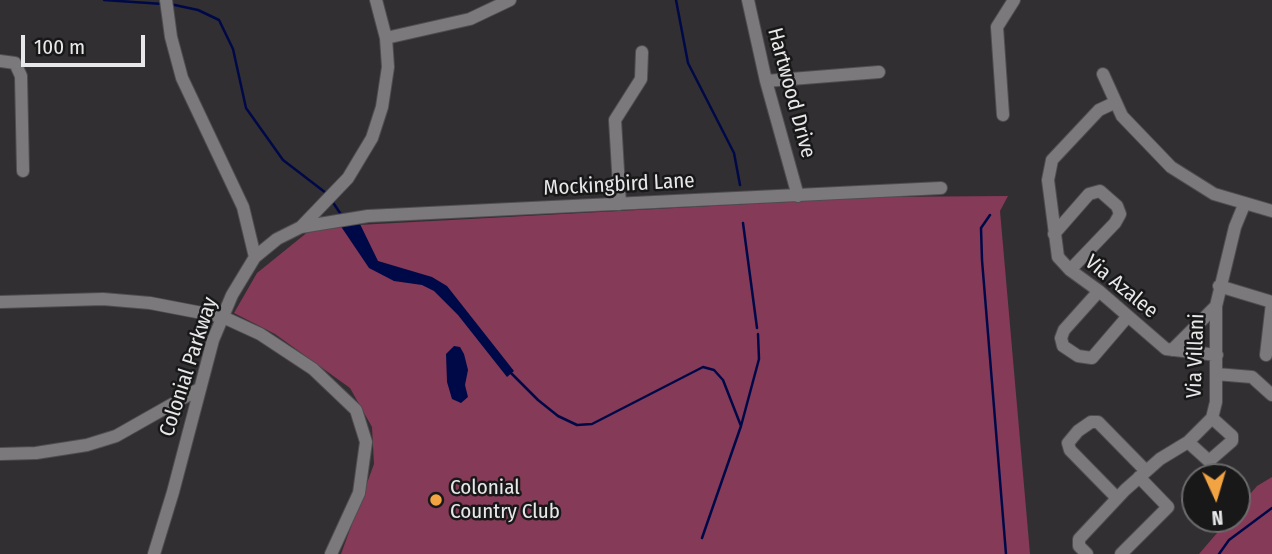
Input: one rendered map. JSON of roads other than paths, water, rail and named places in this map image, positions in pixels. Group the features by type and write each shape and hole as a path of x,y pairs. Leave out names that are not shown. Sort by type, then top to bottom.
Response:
{"street":[{"path":"167,6 182,78 243,207 255,257 277,239 301,227 361,159 377,125 386,87 386,38 376,0"},
{"path":"386,38 470,19 510,0"},
{"name":"Hartwood Drive","path":"748,0 766,81 798,196"},
{"path":"1003,115 998,27 1014,0"},
{"path":"620,204 615,120 641,79 642,52"},
{"path":"0,61 15,62 21,76 23,171"},
{"path":"766,81 879,72"},
{"path":"1103,74 1114,103 1136,134 1171,167 1214,194 1244,205 1272,211"},
{"name":"Via Azalee","path":"1114,103 1094,114 1061,149 1050,167 1048,180 1058,257 1070,271 1100,291 1155,341 1172,350 1217,355"},
{"name":"Mockingbird Lane","path":"301,227 344,218 941,188"},
{"path":"1054,234 1089,194 1100,191 1117,206 1120,214 1115,223 1070,271"},
{"name":"Via Villani","path":"1087,554 1079,546 1079,539 1142,474 1188,442 1212,418 1219,286 1235,227 1244,205"},
{"name":"Colonial Parkway","path":"154,554 199,389 223,317 255,257"},
{"path":"1219,286 1272,302 1266,355"},
{"path":"1100,291 1063,330 1063,346 1078,356 1092,358 1128,316"},
{"path":"0,302 103,299 150,303 223,317 260,334 313,369 345,397 362,423 366,442 359,493 331,554"},
{"path":"1172,350 1216,306"},
{"path":"1216,374 1252,377 1272,395"},
{"path":"0,454 36,453 106,439 136,426 199,389"},
{"path":"1188,442 1209,461 1233,442 1232,436 1212,418"},
{"path":"1118,498 1070,450 1068,443 1078,431 1091,422 1098,422 1168,507 1121,554"}],"waterway":[{"path":"104,0 163,4"},
{"path":"676,0 688,63 734,153 740,185"},
{"path":"170,4 198,10 219,20 233,49 246,108 283,160 326,193"},
{"path":"332,201 342,216"},
{"path":"990,215 981,228 982,260 1006,554"},
{"path":"743,223 757,328"},
{"path":"741,426 759,359 758,334"},
{"path":"509,371 558,416 577,425 592,424 703,367 714,370 723,380 741,426 702,538"},
{"path":"1219,554 1229,540 1272,508"}],"place":[{"name":"Colonial Country Club","path":"436,500"}]}
